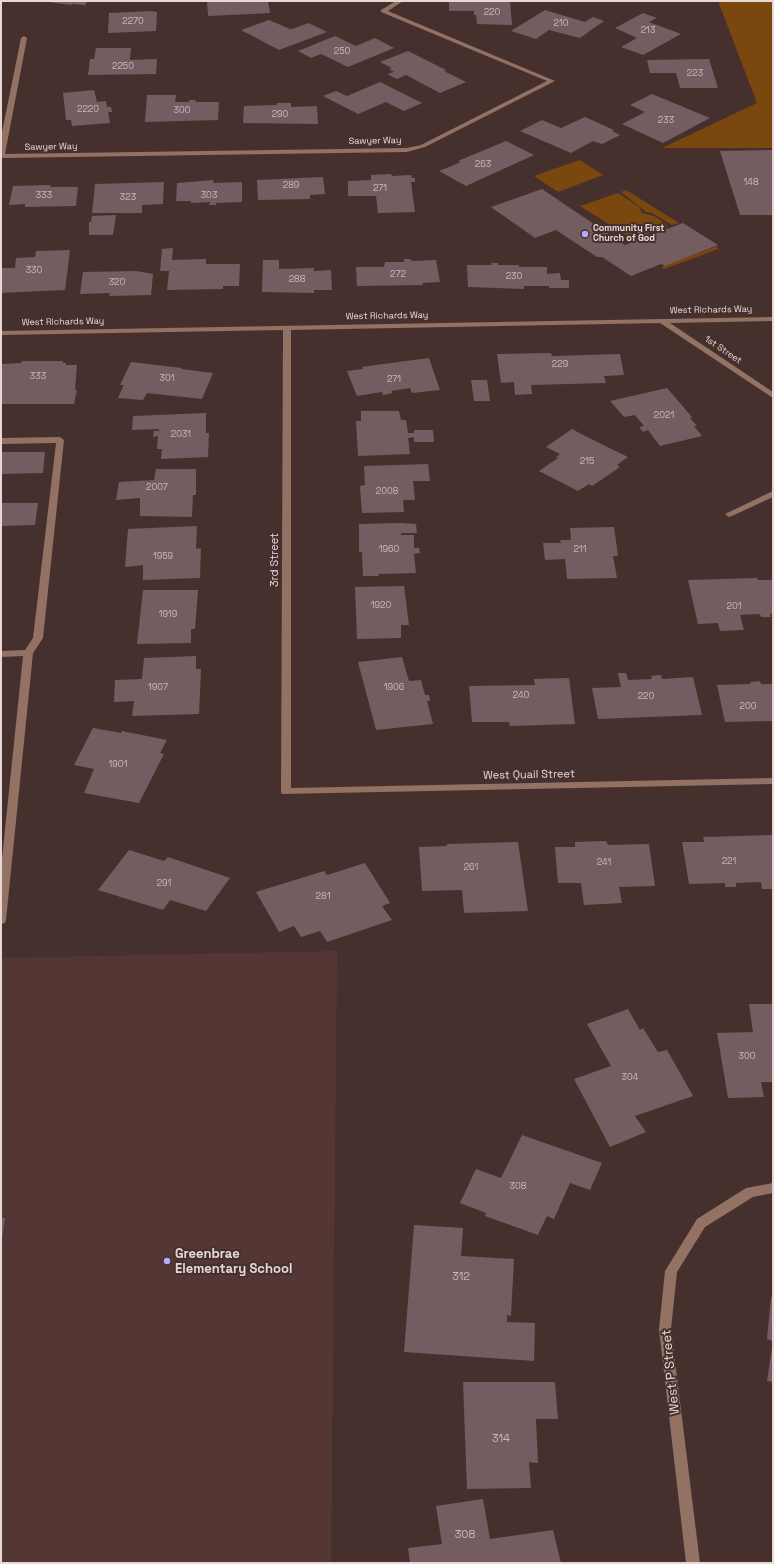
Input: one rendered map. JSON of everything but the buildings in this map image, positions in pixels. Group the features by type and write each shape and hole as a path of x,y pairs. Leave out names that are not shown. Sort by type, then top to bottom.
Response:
{"street":[{"name":"Sawyer Way","path":"1,155 407,150 423,146 552,81 383,11 400,1"},
{"path":"1,155 24,38"},
{"name":"West Richards Way","path":"1,333 773,319"},
{"name":"1st Street","path":"662,321 773,396"},
{"name":"3rd Street","path":"286,792 287,328"},
{"path":"1,441 60,440 38,638 28,654 1,920"},
{"path":"729,514 773,494"},
{"path":"1,654 28,654"},
{"name":"West Quail Street","path":"286,792 773,781"},
{"name":"West P Street","path":"693,1563 665,1329 670,1271 701,1223 750,1192 773,1188"}],"shaded area":[{"path":"718,1 773,1 773,148 662,148 757,103"},
{"path":"580,160 603,175 558,192 534,176"},
{"path":"626,190 679,223 672,225 652,213 646,212 621,192"},
{"path":"618,193 639,207 642,213 654,216 666,224 667,227 637,238 629,237 580,206"},
{"path":"717,246 718,249 664,269 662,267"},
{"name":"Greenbrae Elementary School","path":"337,951 331,1563 1,1563 1,958"}],"place":[{"name":"Community First Church of God","path":"585,234"},
{"name":"Greenbrae Elementary School","path":"167,1261"}]}
